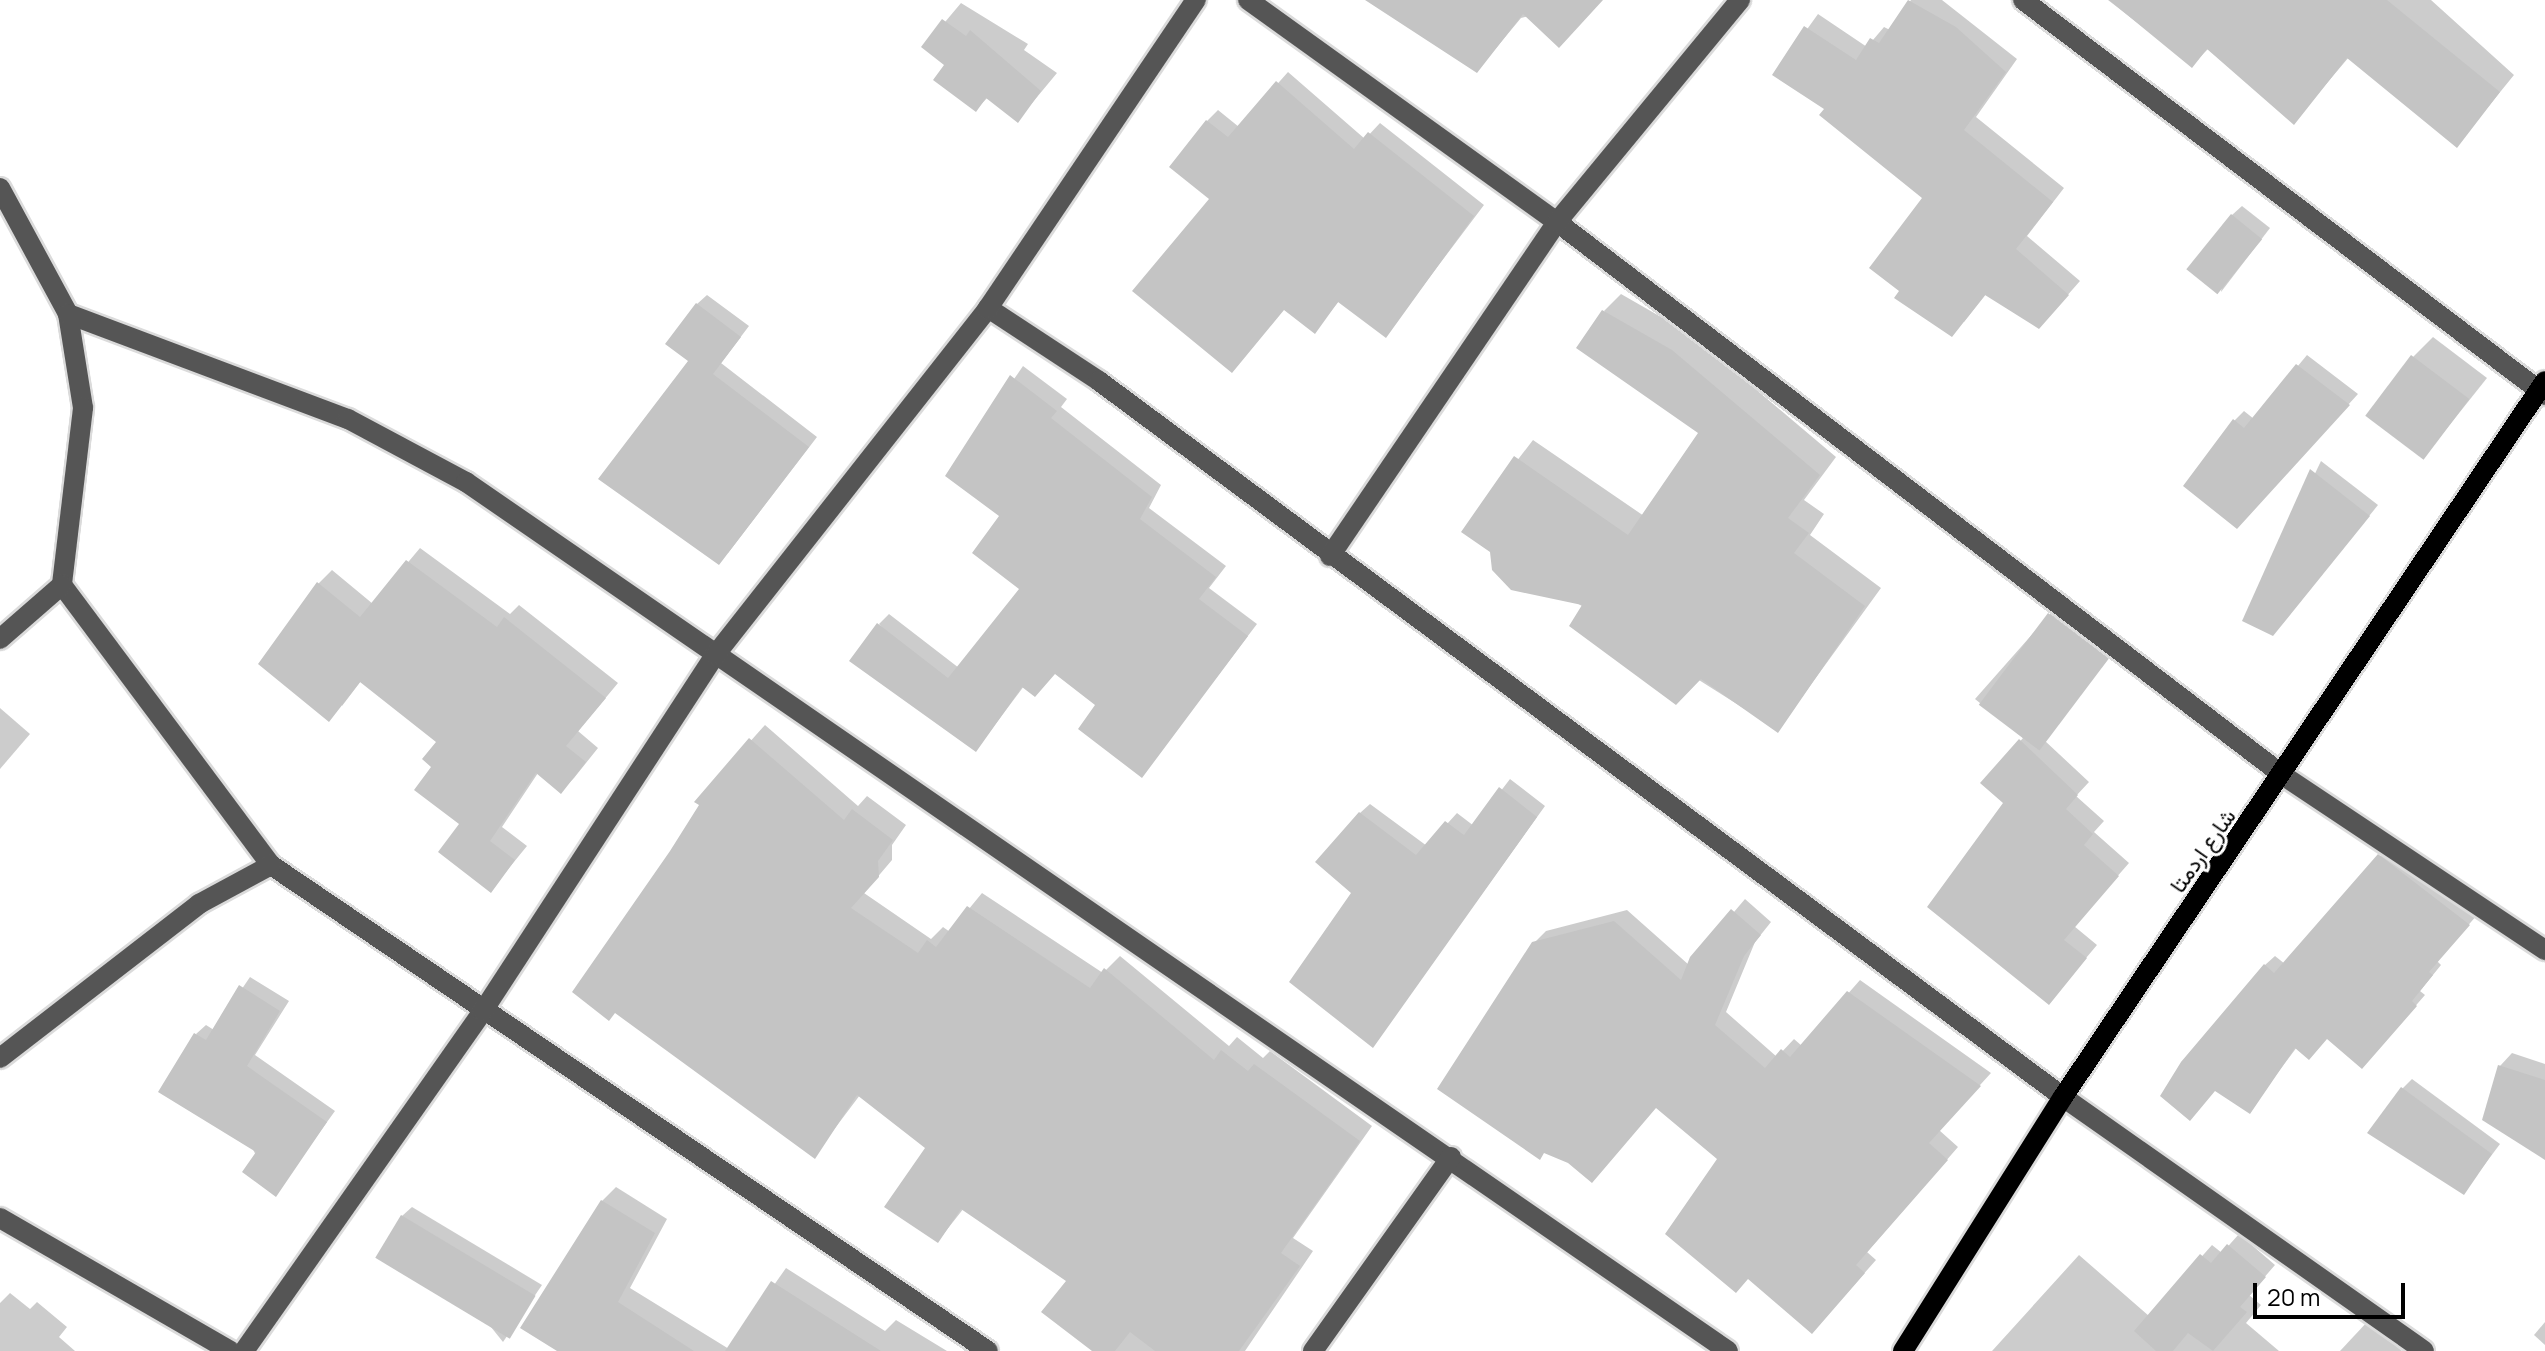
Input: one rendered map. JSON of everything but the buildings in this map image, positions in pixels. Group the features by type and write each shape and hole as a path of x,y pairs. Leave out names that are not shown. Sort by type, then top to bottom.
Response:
{"main road":[{"name":"شارع اردمتا","path":"1903,1351 2063,1097 2284,776 2543,389"}],"street":[{"path":"244,1351 483,1011 716,654 988,308 1196,0"},
{"path":"1248,0 1557,222 2284,776 2545,950"},
{"path":"1330,556 1557,222 1740,0"},
{"path":"2023,0 2543,389"},
{"path":"0,188 68,314 83,408 62,585 0,639"},
{"path":"988,308 1099,381 1330,556 2063,1097 2424,1351"},
{"path":"68,314 348,419 466,482 1451,1157 1728,1351"},
{"path":"62,585 271,865 988,1351"},
{"path":"0,1058 199,904 271,865"},
{"path":"1313,1351 1451,1157"},
{"path":"0,1218 230,1351"}]}
